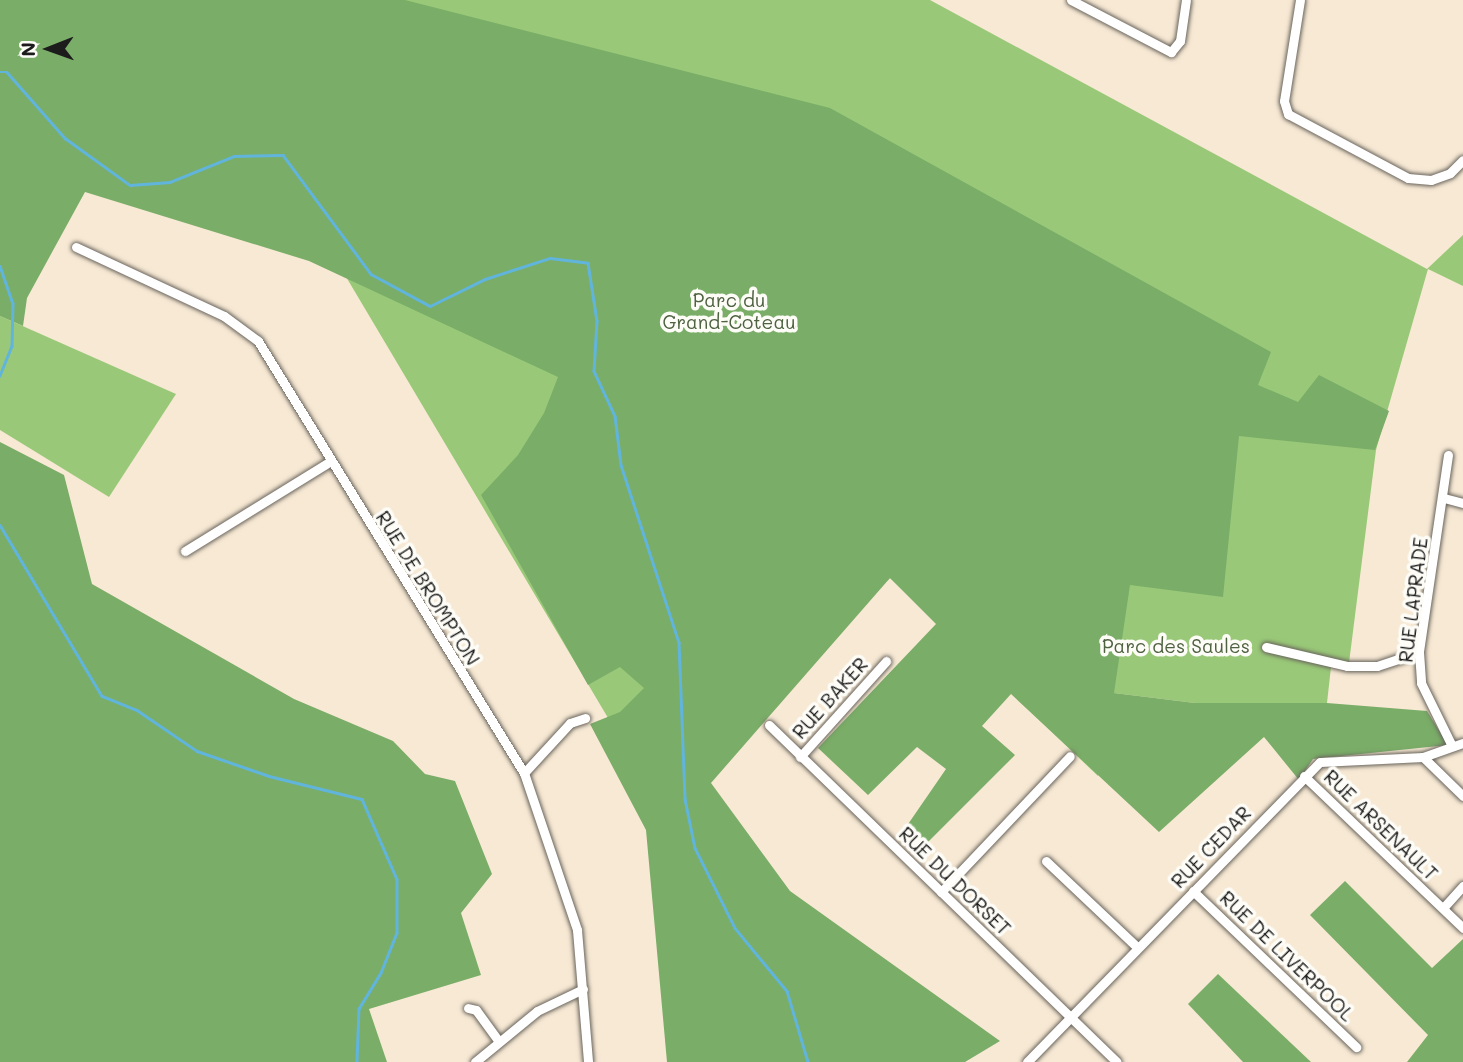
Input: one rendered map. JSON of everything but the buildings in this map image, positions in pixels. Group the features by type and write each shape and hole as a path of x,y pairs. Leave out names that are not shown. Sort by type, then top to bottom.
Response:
{"street":[{"path":"1071,0 1171,52 1180,41 1186,0"},
{"path":"1300,0 1284,101 1288,114 1408,178 1431,180 1450,173 1463,160"},
{"name":"RUE DE BROMPTON","path":"76,247 216,312 258,341 329,462 524,773 572,912 583,989 588,1062"},
{"name":"RUE LAPRADE","path":"1448,455 1444,498 1419,652 1421,683 1451,744"},
{"path":"185,551 329,462"},
{"path":"1444,498 1463,503"},
{"path":"1266,647 1347,666 1377,666 1419,652"},
{"name":"RUE BAKER","path":"800,757 886,661"},
{"path":"524,773 570,723 585,718"},
{"name":"RUE DU DORSET","path":"769,725 1117,1062"},
{"name":"RUE CEDAR","path":"1027,1062 1320,762 1423,757 1451,744 1463,743"},
{"path":"941,892 1070,756"},
{"path":"1423,757 1463,796"},
{"name":"RUE ARSENAULT","path":"1304,776 1463,928"},
{"path":"1046,862 1137,947"},
{"path":"1443,908 1463,886"},
{"name":"RUE DE LIVERPOOL","path":"1193,891 1356,1047"},
{"path":"475,1062 498,1040 537,1011 583,989"},
{"path":"468,1008 477,1010 498,1040"}],"green space":[{"name":"Parc du Grand-Coteau","path":"0,0 930,0 1427,269 1463,235 1463,286 1428,269 1376,450 1349,663 1331,667 1327,703 1195,703 1114,693 1098,776 890,578 655,797 339,265"},
{"name":"Parc du Grand-Coteau","path":"0,0 405,0 830,108 1271,352 1258,385 1298,402 1319,375 1389,411 1375,450 1239,436 1223,597 1130,585 1114,693 1195,703 1327,703 1427,711 1448,745 1313,759 1299,780 1264,737 1159,832 1011,694 982,726 1015,755 921,849 904,830 946,769 917,747 868,795 818,748 936,624 890,578 711,783 790,891 1000,1041 965,1062 667,1062 646,830 590,724 620,712 644,688 620,667 588,685 481,495 518,455 544,413 558,377 309,261 85,192 27,298 23,326 0,316"},
{"path":"0,316 176,394 109,497 0,430"},
{"path":"0,442 64,475 92,584 294,699 393,741 425,774 455,781 492,874 461,913 481,975 369,1009 387,1062 0,1062"},
{"path":"1345,881 1432,968 1463,939 1463,1062 1407,1062 1428,1035 1310,915"},
{"path":"1218,974 1311,1062 1243,1062 1188,1004"}],"waterway":[{"path":"0,72 7,72 65,138 130,185 170,182 234,156 283,155 371,274 430,306 485,279 550,258 588,263 597,321 594,371 615,416 621,465 679,642 685,799 695,848 735,928 787,991 808,1062"},
{"path":"0,266 13,303 12,346 0,376"},
{"path":"0,525 102,696 137,710 197,751 269,776 362,799 397,879 397,933 381,973 359,1009 357,1062"}],"park label":[{"name":"Parc des Saules","path":"1176,646"}]}
